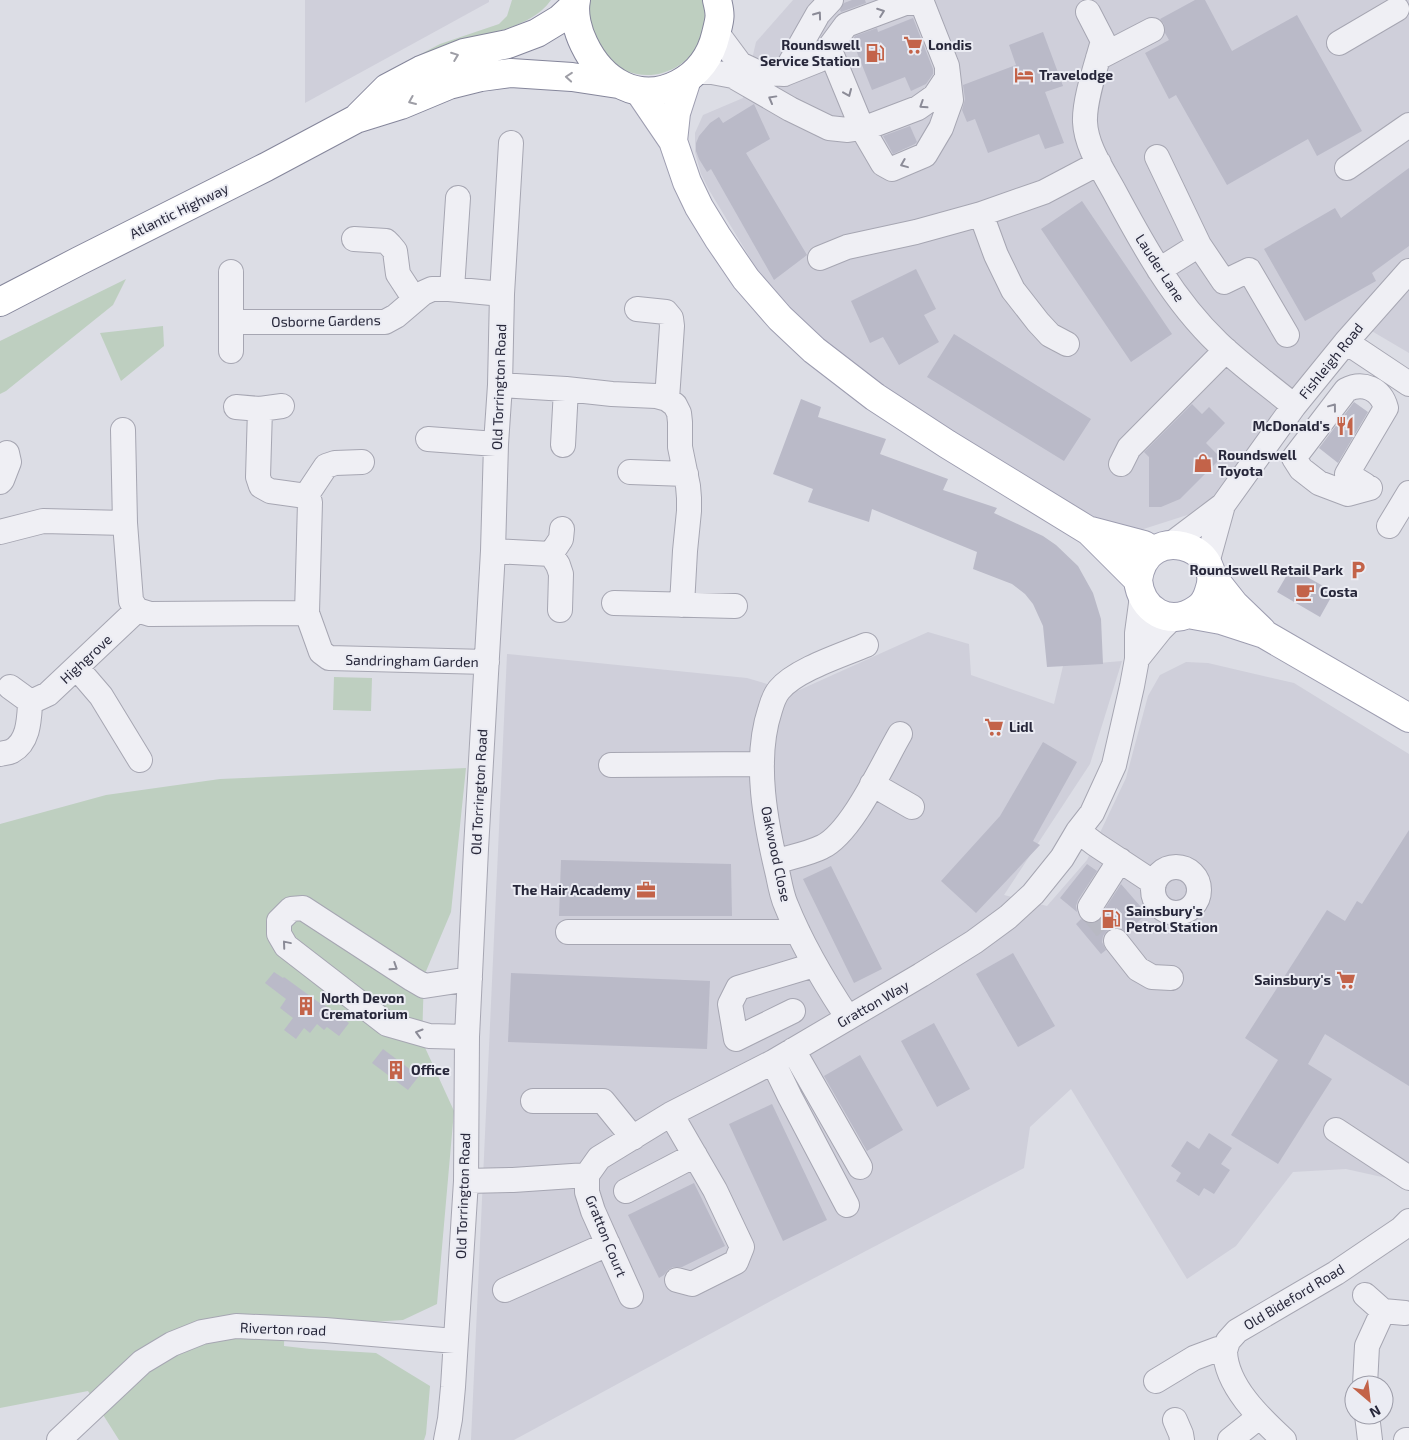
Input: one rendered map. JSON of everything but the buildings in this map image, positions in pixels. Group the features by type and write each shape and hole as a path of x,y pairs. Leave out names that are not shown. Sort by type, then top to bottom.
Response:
{"main road":[{"path":"575,3 579,33 588,53 609,77 628,87 674,141"},
{"name":"Atlantic Highway","path":"356,118 387,88 421,70 464,53 508,44 536,32 560,19 575,3"},
{"path":"722,13 710,55 691,76 676,113 674,141 687,182 699,207 752,286 780,318 814,350 875,397 947,444 1089,531 1140,588"},
{"name":"Atlantic Highway","path":"0,302 266,167 356,118 401,105 449,84 510,73 572,77 650,92 672,87 691,76"},
{"path":"1089,531 1162,548"},
{"path":"1264,634 1234,604 1198,552 1188,546 1176,544 1162,548 1148,556 1143,564 1140,572 1140,588 1145,602 1160,614 1221,620 1264,634 1409,718"},
{"path":"1181,616 1199,608 1207,598 1211,587 1209,569"}],"street":[{"path":"784,74 818,14 831,0"},
{"path":"722,13 740,64 757,72 784,74 819,60 846,25 905,3 922,1 947,66 951,100 941,128 925,155 892,169 883,164 862,128 829,48"},
{"path":"1339,43 1400,11"},
{"name":"Lauder Lane","path":"1088,12 1103,41 1084,120 1086,138 1099,163 1137,234 1159,270 1188,311 1218,343 1294,406"},
{"path":"1098,58 1152,30"},
{"path":"691,76 712,72 733,76 790,109 829,128 848,130 862,128 918,108 935,96 947,78 947,66"},
{"path":"1347,168 1409,125"},
{"name":"Old Torrington Road","path":"446,1440 451,1411 466,1181 467,1036 493,551 502,294 511,143"},
{"path":"1157,156 1199,245 1224,282 1249,270 1287,335"},
{"path":"820,258 847,247 916,232 981,214 1044,192 1099,163"},
{"path":"452,289 458,198"},
{"path":"981,214 996,255 1013,290 1050,335 1067,344"},
{"path":"354,239 386,241 390,245 395,251 398,274 415,300"},
{"path":"1159,270 1199,245"},
{"name":"Fishleigh Road","path":"1162,548 1223,505 1294,406 1346,342 1409,271"},
{"path":"231,272 231,351"},
{"name":"Osborne Gardens","path":"231,322 385,322 396,316 423,293 432,289 502,294"},
{"path":"637,309 666,312 671,318 667,399"},
{"path":"1346,342 1409,384"},
{"path":"1121,464 1129,448 1226,350"},
{"path":"500,385 656,396 667,399 674,405 679,413 680,447 688,486 689,511 682,605"},
{"path":"1365,385 1379,395 1386,408 1347,474 1368,486 1348,494 1319,483 1301,469 1294,458 1346,390 1353,386 1365,385"},
{"path":"563,445 566,389"},
{"path":"236,407 271,408 258,477 261,486 270,491 308,499 326,466 335,463 362,462"},
{"path":"123,430 124,523 131,601 137,610 150,614 308,613"},
{"path":"428,439 496,444"},
{"path":"0,482 9,462 7,453"},
{"path":"630,472 686,474"},
{"path":"1389,526 1409,494"},
{"name":"Sandringham Garden","path":"308,499 308,613 321,652 329,658 487,662"},
{"name":"Fishleigh Road","path":"1209,569 1223,505"},
{"path":"0,532 43,522 124,523"},
{"path":"551,554 561,539 562,529"},
{"path":"493,551 551,554"},
{"path":"551,554 558,565 560,574 560,610"},
{"name":"Gratton Way","path":"587,1175 599,1158 672,1114 772,1062 959,952 1008,917 1033,894 1062,858 1078,831 1092,813 1114,765 1137,659 1140,588"},
{"path":"614,603 735,606"},
{"name":"Highgrove","path":"32,703 48,694 137,610"},
{"name":"Gratton Way","path":"1137,659 1161,629 1181,616"},
{"name":"Oakwood Close","path":"848,1018 814,965 785,903 766,815 762,764 766,722 774,697 786,683 798,674 866,645"},
{"path":"77,668 101,696 140,760"},
{"path":"0,754 12,751 21,742 28,730 30,705 32,703 10,688"},
{"path":"775,862 823,847 837,837 854,816 900,734"},
{"path":"611,764 762,764"},
{"path":"872,784 912,807"},
{"path":"1078,831 1154,882"},
{"path":"1092,910 1090,907 1120,860"},
{"path":"467,1036 429,1036 387,1024 286,946 278,934 279,921 291,909 303,908 424,986 470,979"},
{"path":"568,932 798,932"},
{"path":"1116,941 1138,969 1152,977 1171,978"},
{"path":"793,1011 736,1039 730,1004 738,988 814,965"},
{"path":"793,1050 860,1167"},
{"path":"772,1062 848,1205"},
{"path":"534,1101 603,1101 633,1138"},
{"path":"672,1114 714,1190 742,1247 736,1262 692,1284 677,1280"},
{"path":"1336,1130 1409,1178"},
{"path":"626,1191 695,1155"},
{"path":"466,1181 587,1175"},
{"name":"Gratton Court","path":"587,1175 588,1192 596,1218 631,1296"},
{"name":"Old Bideford Road","path":"1225,1351 1228,1341 1237,1331 1336,1273 1401,1229 1409,1221"},
{"path":"505,1290 608,1244"},
{"path":"1365,1295 1394,1312 1366,1346 1365,1375"},
{"name":"Riverton road","path":"59,1440 142,1362 172,1344 202,1332 236,1326 325,1330 455,1341"},
{"path":"1156,1381 1194,1358 1218,1349 1225,1351 1225,1361 1231,1376 1246,1400 1259,1417 1284,1440"},
{"path":"1230,1440 1259,1417"},
{"path":"1368,1425 1370,1440"}],"shaded area":[{"path":"305,0 489,0 489,2 305,103"},
{"path":"793,0 1409,0 1409,353 1353,320 1264,428 1203,510 1131,533 1093,516 879,387 796,317 767,286 709,190 701,174 695,152 695,133 703,115 743,98 756,42"},
{"path":"928,632 969,644 971,675 1054,704 1063,666 1122,661 1090,764 1004,895 1047,906 1087,860 1126,778 1148,696 1160,675 1186,662 1208,663 1294,683 1409,754 1409,1183 1346,1169 1293,1172 1236,1246 1187,1279 1071,1089 1030,1127 1024,1168 782,1295 514,1440 471,1440 507,654 747,678 795,692"}],"green space":[{"path":"512,0 551,0 534,16 512,27 464,41 421,59 419,55 440,44 499,24 507,16"},
{"path":"591,0 703,0 704,32 695,50 685,61 673,69 660,74 633,73 620,68 597,48 589,16"},
{"path":"126,279 113,305 0,394 0,341"},
{"path":"163,326 164,346 121,381 100,333"},
{"path":"334,677 372,678 371,711 333,710"},
{"path":"466,768 451,912 424,976 422,1041 454,1111 437,1304 403,1320 341,1324 285,1317 284,1346 376,1353 430,1386 424,1440 119,1440 88,1391 0,1408 0,824 106,795 220,779"}],"tunnel":[{"path":"1091,910 1116,941"}],"place":[{"name":"Londis","path":"913,45"},
{"name":"Roundswell Service Station","path":"875,53"},
{"name":"Travelodge","path":"1024,75"},
{"name":"McDonald's","path":"1345,426"},
{"name":"Roundswell Toyota","path":"1203,463"},
{"name":"Roundswell Retail Park","path":"1358,570"},
{"name":"Costa","path":"1305,592"},
{"name":"Lidl","path":"994,727"},
{"name":"The Hair Academy","path":"646,890"},
{"name":"Sainsbury's Petrol Station","path":"1111,919"},
{"name":"Sainsbury's","path":"1346,980"},
{"name":"North Devon Crematorium","path":"306,1006"},
{"name":"Office","path":"396,1070"}]}
